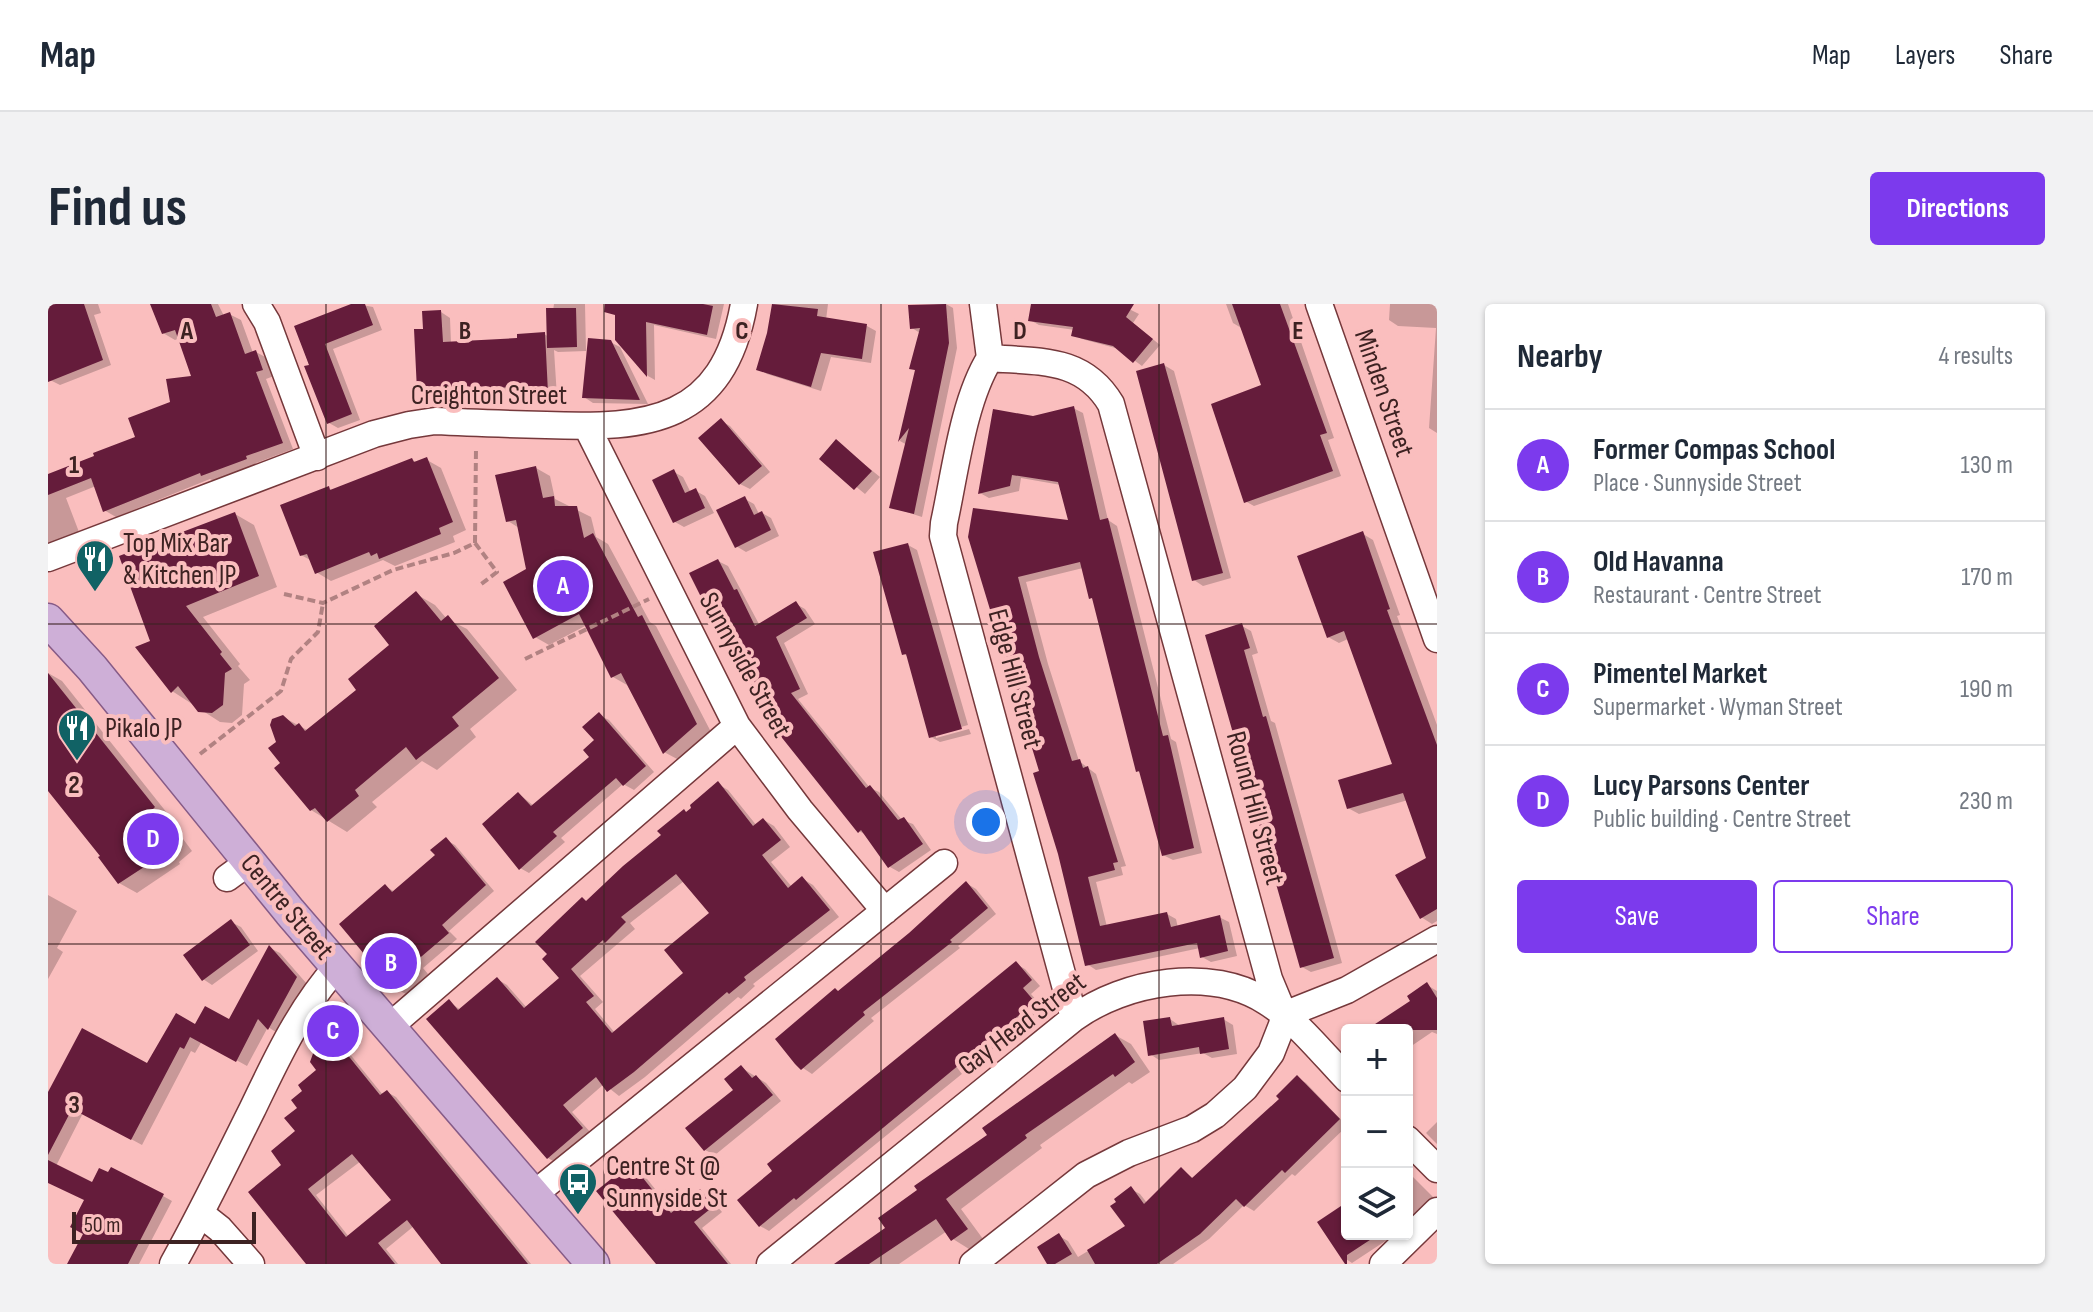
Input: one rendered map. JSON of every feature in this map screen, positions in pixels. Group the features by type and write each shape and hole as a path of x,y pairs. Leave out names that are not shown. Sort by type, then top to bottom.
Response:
{"main road":[{"name":"Centre Street","path":"48,620 92,668 238,870 337,967 593,1264"}],"street":[{"path":"256,304 267,322 317,457"},
{"name":"Creighton Street","path":"48,558 374,434 422,422 587,427 647,422 671,413 693,399 711,381 728,360 738,335 744,304"},
{"path":"983,304 990,358"},
{"name":"Minden Street","path":"1319,304 1437,639"},
{"name":"Round Hill Street","path":"990,358 1052,363 1074,369 1092,380 1111,404 1269,979 1284,1015"},
{"name":"Edge Hill Street","path":"990,358 972,398 943,536 1074,1018"},
{"name":"Sunnyside Street","path":"587,427 737,726 786,792 885,911"},
{"path":"389,1027 737,726"},
{"path":"533,1195 944,863"},
{"path":"1284,1015 1347,990 1437,939"},
{"path":"173,1264 201,1214 277,1058 317,989 337,967"},
{"name":"Gay Head Street","path":"770,1264 1074,1018 1093,1006 1153,986 1192,983 1245,991 1284,1015"},
{"path":"1284,1015 1341,1073"},
{"path":"973,1264 1086,1175 1129,1153 1192,1129 1215,1115 1245,1088 1263,1065 1276,1044 1284,1015"},
{"path":"1413,1145 1437,1169"},
{"path":"1383,1264 1437,1211"},
{"path":"201,1214 220,1229 251,1264"}],"path":[{"path":"476,442 475,543 497,572 480,585"},
{"path":"284,594 323,603 393,570 454,553 475,543"},
{"path":"525,659 651,598"},
{"path":"200,754 281,691 291,659 318,632 323,603"}],"building":[{"path":"48,304 84,304 103,360 48,382"},
{"path":"150,304 211,304 216,317 230,312 245,354 256,350 263,370 256,372 283,443 103,512 91,478 48,495 48,474 135,437 128,418 170,402 166,379 191,376 175,330 162,334"},
{"path":"351,304 365,304 373,325 325,344 352,414 327,424 304,366 309,365 294,326"},
{"path":"605,304 713,306 707,335 646,322 647,377 615,340 615,315 604,312"},
{"path":"772,304 818,309 817,316 867,324 862,359 821,353 811,387 756,370"},
{"path":"946,304 949,343 914,514 889,508 909,428 898,442 915,370 909,369 920,328 910,329 908,305"},
{"path":"1031,304 1134,304 1126,317 1153,339 1133,363 1113,346 1071,336 1073,327 1028,321"},
{"path":"1232,304 1280,304 1327,433 1320,435 1333,471 1244,503 1211,404 1261,385"},
{"path":"546,308 576,308 577,347 547,348"},
{"path":"441,310 443,342 517,338 517,334 545,332 548,393 513,395 513,387 417,391 414,329 423,329 422,311"},
{"path":"588,338 611,340 640,400 582,398"},
{"path":"1164,363 1223,573 1192,581 1136,371"},
{"path":"1074,406 1100,520 1108,518 1163,736 1168,735 1194,848 1162,856 1139,771 1136,772 1080,562 1018,577 1072,761 1080,759 1083,768 1088,766 1118,862 1113,863 1115,870 1088,877 1100,926 1167,912 1171,927 1220,915 1228,951 1200,958 1197,943 1085,966 1058,854 1033,773 1039,771 968,537 973,508 1068,520 1058,482 1012,475 1010,486 978,494 993,409 1033,416"},
{"path":"721,418 762,466 739,485 698,438"},
{"path":"836,439 872,471 854,490 819,459"},
{"path":"427,457 453,522 439,528 441,534 379,559 377,553 371,556 369,552 315,574 307,554 300,556 280,505 329,486 330,490 412,458 414,462"},
{"path":"536,466 543,498 554,496 555,506 577,506 584,538 593,533 638,617 642,615 697,724 663,754 621,673 611,678 579,614 533,639 503,582 526,569 516,520 506,522 495,475"},
{"path":"674,469 685,493 696,488 705,508 673,523 652,480"},
{"path":"745,496 754,515 762,511 771,530 735,548 716,510"},
{"path":"235,512 259,576 186,606 232,669 225,673 223,705 212,713 198,712 178,686 171,693 135,647 150,641 119,556"},
{"path":"1363,531 1390,609 1387,610 1437,745 1437,909 1420,919 1395,875 1426,858 1403,793 1347,809 1338,780 1392,764 1344,631 1327,638 1297,556"},
{"path":"908,543 962,729 929,738 873,552"},
{"path":"718,559 755,626 796,601 807,618 776,637 800,689 791,693 866,788 870,785 898,820 904,817 923,844 888,868 861,830 858,833 763,714 740,663 720,628 717,629 689,573"},
{"path":"416,591 441,621 448,615 499,678 452,717 459,726 416,760 406,747 355,790 359,796 327,822 315,808 310,811 274,768 280,763 268,748 276,742 270,725 272,719 283,715 295,726 299,723 305,731 356,690 348,679 389,645 374,626"},
{"path":"1242,623 1250,648 1244,650 1263,717 1266,716 1334,958 1300,968 1205,635"},
{"path":"48,673 155,807 153,809 176,841 163,851 164,854 118,884 100,856 48,791"},
{"path":"599,712 646,766 623,786 616,778 553,832 557,836 519,870 482,824 518,792 531,806 589,757 583,750 594,740 582,727"},
{"path":"718,781 753,826 763,818 781,840 762,855 788,888 802,876 830,910 744,977 746,980 729,994 727,992 607,1092 596,1077 563,1105 583,1128 547,1159 426,1019 449,999 458,1010 497,977 524,1008 559,978 542,959 547,954 535,942 582,897 586,901 661,835 657,831 684,809 686,812","holes":["676,874 709,913 664,950 683,973 612,1033 586,1002 594,996 571,969 626,922 621,917"]},
{"path":"446,837 486,885 442,925 449,933 415,962 420,968 395,991 339,924 385,884 392,892 435,855 430,850"},
{"path":"966,881 988,908 950,940 952,942 863,1012 865,1015 801,1070 775,1039 835,988 838,991 909,933"},
{"path":"231,919 250,945 202,981 183,955"},
{"path":"269,945 297,977 268,1030 258,1019 236,1062 190,1037 184,1049 180,1047 131,1140 72,1109 48,1155 48,1092 82,1028 147,1063 176,1013 195,1024 205,1006 229,1019"},
{"path":"1016,961 1032,980 1023,988 1035,1002 796,1200 794,1198 759,1227 737,1200 772,1171 767,1164"},
{"path":"1427,982 1437,998 1437,1030 1413,1030 1413,1024 1375,1024 1410,1001 1407,996"},
{"path":"329,1009 352,1039 342,1048 380,1095 387,1090 528,1264 441,1264 407,1220 378,1243 395,1264 306,1264 248,1192 281,1165 271,1151 295,1131 284,1118 297,1108 291,1100 302,1091 298,1085 316,1070 310,1062","holes":["352,1154 391,1200 346,1237 308,1189"]},
{"path":"1170,1017 1172,1026 1224,1017 1229,1049 1200,1054 1199,1047 1148,1056 1143,1021"},
{"path":"1115,1033 1135,1062 1025,1135 1027,1138 946,1199 968,1229 951,1241 936,1219 869,1264 834,1264 885,1228 878,1218 917,1190 914,1186 987,1135 982,1128"},
{"path":"741,1065 752,1078 756,1075 773,1095 704,1151 685,1128 733,1090 724,1079"},
{"path":"1297,1075 1340,1119 1285,1173 1282,1170 1244,1207 1236,1199 1200,1234 1157,1264 1095,1264 1087,1250 1125,1226 1110,1206 1116,1202 1114,1199 1131,1186 1144,1204 1181,1167 1192,1178 1279,1099 1276,1096"},
{"path":"48,1160 92,1182 99,1168 108,1172 111,1167 164,1194 128,1264 67,1264 83,1234 70,1227 84,1200 48,1183"},
{"path":"631,1163 671,1213 700,1189 714,1206 694,1222 728,1264 656,1264 596,1191"},
{"path":"1341,1206 1341,1240 1370,1240 1347,1255 1345,1264 1317,1222"},
{"path":"1059,1233 1072,1254 1055,1264 1047,1264 1037,1247"}],"place":[{"name":"Former Compas School","path":"563,586"},
{"name":"Top Mix Bar & Kitchen JP","path":"95,593"},
{"name":"Pikalo JP","path":"77,762"},
{"name":"Lucy Parsons Center","path":"153,839"},
{"name":"Old Havanna","path":"391,963"},
{"name":"Pimentel Market","path":"333,1031"},
{"name":"Centre St @ Sunnyside St","path":"578,1216"}]}
